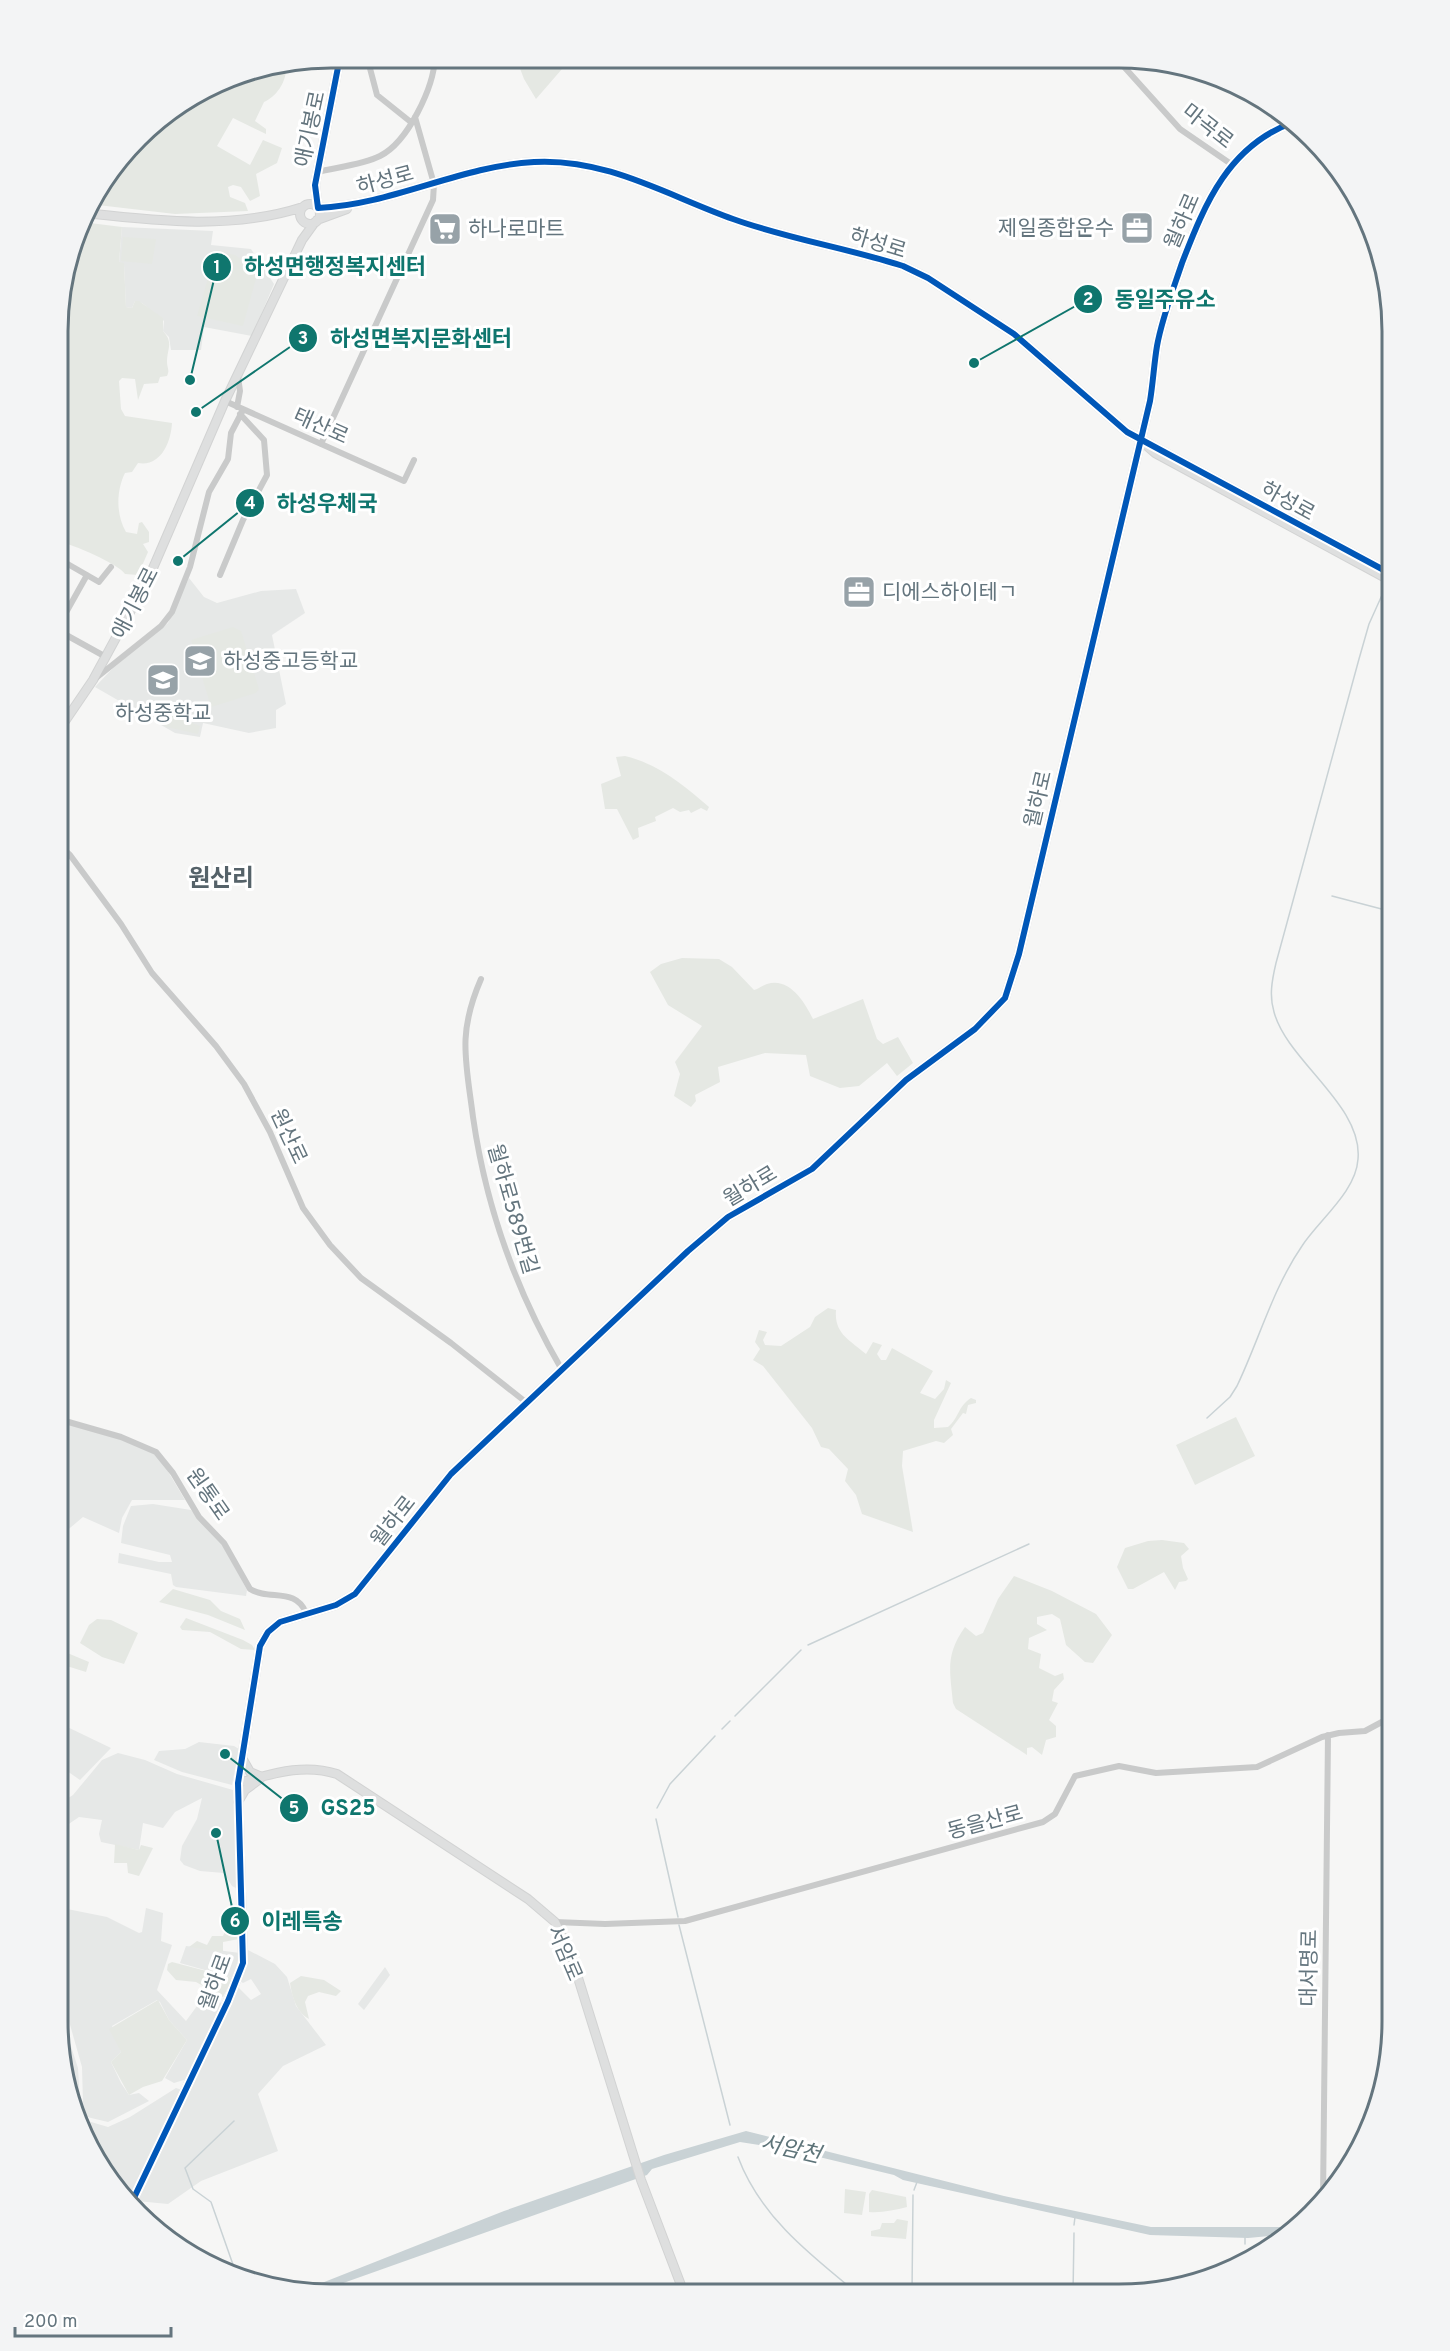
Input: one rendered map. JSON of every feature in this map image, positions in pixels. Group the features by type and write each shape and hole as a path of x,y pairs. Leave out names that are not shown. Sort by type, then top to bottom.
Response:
{"street":[{"name":"애기봉로","path":"318,208 315,184 338,68"},
{"path":"321,444 433,200 434,184 414,120 377,95 370,68"},
{"path":"317,172 381,156 395,145 414,120 432,79 434,68"},
{"name":"마곡로","path":"1125,68 1180,129 1231,164"},
{"name":"월하로","path":"134,2195 242,1969 244,1944 238,1783 262,1641 279,1622 336,1605 355,1594 449,1476 716,1227 812,1169 906,1080 956,1045 1001,1004 1014,978 1150,401 1160,334 1176,282 1203,210 1231,164 1257,142 1285,127"},
{"name":"하성로","path":"318,208 355,206 434,184 533,162 595,166 632,177 733,219 903,266 928,278 1014,334 1046,360 1098,409 1165,459 1382,576"},
{"path":"302,240 301,219 304,206 315,184"},
{"path":"273,216 312,204 318,208 316,221"},
{"path":"95,214 175,222 224,221 273,216 301,219 308,224 355,206"},
{"name":"애기봉로","path":"68,717 93,680 150,575 225,401 302,240 316,221"},
{"path":"93,680 161,626 172,612 190,567 209,492 228,459 231,433 240,410 238,377"},
{"name":"태산로","path":"225,401 240,410 404,481 414,460"},
{"name":"태산로","path":"220,575 243,520 267,475 264,440 240,410"},
{"name":"하성로","path":"1140,440 1382,569"},
{"path":"68,564 87,575 68,609"},
{"name":"애기봉로","path":"87,575 102,581 111,567"},
{"name":"애기봉로","path":"68,636 106,657"},
{"name":"원산로","path":"68,853 130,936 152,973 209,1038 244,1084 270,1132 303,1208 330,1245 361,1278 452,1343 527,1403"},
{"name":"월하로589번길","path":"481,979 468,1017 464,1055 482,1174 519,1287 562,1370"},
{"name":"원통로","path":"68,1422 121,1437 156,1452 173,1473 199,1517 224,1543 250,1589 257,1593 291,1596 301,1602 306,1613"},
{"name":"동을산로","path":"555,1922 605,1924 685,1921 1037,1824 1054,1814 1075,1776 1119,1766 1156,1773 1257,1767 1328,1735 1365,1731 1382,1722"},
{"name":"대서명로","path":"1323,2187 1328,1735"},
{"path":"237,1803 245,1790 262,1777 247,1768 241,1756"},
{"name":"서암로","path":"238,1783 299,1768 312,1768 337,1774 509,1884 555,1922 570,1952 641,2180 681,2284"}],"shaded area":[{"path":"520,68 564,68 536,99"},
{"path":"286,72 280,88 273,97 264,102 255,121 266,129 266,134 233,118 217,146 250,165 263,140 282,148 277,163 256,174 260,196 250,201 241,187 233,185 228,187 230,197 245,203 248,211 175,214 100,205 122,170 170,122 199,103 246,81"},
{"path":"91,223 122,227 119,262 124,263 126,307 132,308 135,301 139,301 163,318 163,331 169,342 167,376 160,377 158,383 144,384 138,400 135,379 122,378 119,381 121,409 125,416 172,423 170,438 159,457 146,463 138,463 132,472 125,473 120,487 119,511 126,532 137,534 139,523 142,522 149,532 149,542 143,544 148,552 138,575 125,574 114,565 68,544 68,313 76,262"},
{"path":"122,227 213,231 211,245 251,249 274,284 252,336 204,327 201,350 171,350 169,337 163,331 164,321 142,303 135,301 132,308 126,307 124,264 119,263"},
{"path":"123,237 156,239 152,264 121,261"},
{"path":"216,251 235,255 258,271 243,326 197,316"},
{"name":"하성중고등학교","path":"189,578 204,597 217,603 261,591 296,589 305,613 272,635 286,704 276,710 276,728 249,733 203,723 200,737 175,733 95,687 113,668 168,623"},
{"path":"233,627 241,631 259,689 256,693 211,707 191,640"},
{"path":"139,703 200,726 198,734 167,727 136,710"},
{"path":"625,756 649,764 670,776 709,807 707,811 701,808 691,813 689,810 680,812 673,808 655,817 656,821 638,828 639,837 633,840 617,809 605,809 601,784 621,776 616,757"},
{"path":"682,958 719,959 732,967 754,990 767,984 783,984 796,993 813,1019 863,999 877,1039 883,1044 898,1037 913,1063 897,1076 887,1063 859,1086 840,1088 810,1076 806,1055 765,1053 718,1067 720,1082 695,1095 696,1101 691,1107 674,1096 680,1074 675,1062 702,1026 668,1005 650,972 661,964"},
{"path":"828,1308 836,1310 838,1325 844,1336 866,1354 873,1342 882,1345 877,1354 881,1360 886,1360 892,1348 933,1371 920,1393 935,1399 944,1389 946,1380 951,1383 934,1420 934,1428 948,1427 967,1401 971,1398 976,1400 976,1403 968,1405 966,1414 963,1413 951,1429 953,1435 944,1443 936,1441 903,1451 902,1466 913,1532 862,1514 856,1495 845,1481 848,1469 829,1449 821,1447 812,1428 763,1366 753,1360 760,1349 755,1342 759,1330 767,1332 763,1340 765,1345 781,1346 810,1327 815,1317"},
{"path":"1236,1417 1255,1456 1195,1485 1176,1445"},
{"path":"68,1424 132,1443 152,1452 163,1463 185,1500 132,1500 122,1518 119,1533 83,1517 68,1530"},
{"path":"153,1504 191,1510 222,1544 247,1590 246,1596 176,1587 173,1585 171,1574 118,1563 119,1553 159,1562 172,1562 170,1555 121,1543 123,1526 131,1506"},
{"path":"1148,1541 1184,1543 1189,1549 1181,1556 1188,1579 1179,1582 1175,1590 1164,1572 1133,1589 1128,1589 1117,1567 1125,1548"},
{"path":"1014,1576 1052,1591 1096,1614 1112,1635 1093,1663 1085,1662 1066,1645 1060,1619 1052,1614 1037,1617 1037,1624 1047,1630 1029,1638 1028,1649 1041,1654 1039,1668 1055,1676 1063,1673 1064,1679 1054,1690 1052,1701 1058,1703 1049,1720 1056,1726 1056,1737 1046,1740 1042,1755 1032,1747 1027,1748 1027,1755 956,1709 953,1703 950,1664 954,1646 965,1627 976,1636 983,1633 998,1599"},
{"path":"173,1589 210,1600 221,1611 240,1619 245,1630 208,1615 159,1602"},
{"path":"186,1618 243,1640 252,1645 255,1650 241,1649 210,1632 182,1630 180,1627"},
{"path":"97,1619 111,1620 138,1633 124,1664 102,1657 80,1643 89,1625"},
{"path":"68,1653 89,1662 86,1672 68,1666"},
{"path":"68,1727 111,1748 80,1780 68,1772"},
{"path":"199,1742 234,1746 239,1749 232,1785 182,1772 154,1760 159,1751 185,1749"},
{"path":"118,1753 145,1760 177,1774 233,1790 236,1888 232,1886 224,1873 200,1871 184,1865 180,1860 182,1846 197,1819 202,1798 175,1812 163,1828 143,1823 139,1850 101,1842 99,1834 102,1820 79,1817 68,1824 68,1798 102,1760"},
{"path":"115,1844 139,1850 141,1845 153,1848 139,1876 128,1873 127,1863 114,1863"},
{"path":"146,1908 163,1913 161,1941 172,1945 157,1990 186,2021 205,1995 213,1996 222,2004 187,2079 174,2083 165,2078 187,2040 169,2020 157,2000 112,2026 121,2052 111,2062 121,2083 129,2095 139,2093 149,2101 108,2122 87,2117 83,2103 82,2067 68,2018 68,1909 107,1917 139,1933 142,1932"},
{"path":"238,1927 239,1939 223,1942 223,1952 189,1947 197,1941 207,1945 212,1936 223,1936 226,1929"},
{"path":"186,1946 240,1953 233,1978 180,1963"},
{"path":"248,1950 275,1964 287,1977 296,2006 326,2045 283,2066 258,2094 278,2151 201,2181 168,2204 140,2201 138,2199 238,1987 251,2000 261,1994 251,1979 243,1983 240,1981"},
{"path":"172,1962 233,1978 223,1997 196,1982 176,1980 167,1970 168,1964"},
{"path":"385,1967 390,1975 364,2010 358,2004"},
{"path":"301,1976 324,1980 341,1991 336,1996 319,1992 308,1996 305,2002 309,2019 298,2008 290,1983"},
{"path":"158,2000 169,2020 187,2040 162,2081 143,2087 129,2095 111,2062 121,2052 109,2029"},
{"path":"68,2037 78,2068 80,2102"},
{"path":"176,2088 182,2090 133,2194 112,2167 88,2121 108,2127 130,2117"},
{"path":"845,2189 866,2192 862,2215 844,2213"},
{"path":"872,2190 906,2197 907,2207 884,2212 869,2212 869,2194"},
{"path":"897,2219 908,2221 906,2239 871,2236 871,2231 880,2229 882,2223 894,2223"}],"water":[{"name":"서암천","path":"746,2131 1004,2196 1151,2227 1282,2227 1270,2236 1248,2238 1150,2235 903,2180 894,2175 790,2150 740,2142 652,2169 647,2175 340,2284 321,2283 504,2211 664,2155"}],"waterway":[{"path":"1207,1418 1230,1397 1237,1386 1274,1297 1292,1262 1309,1236 1344,1194 1356,1171 1358,1159 1356,1139 1349,1120 1293,1048 1282,1030 1272,1006 1272,988 1276,963 1359,659 1369,624 1382,595"},
{"path":"1332,896 1382,909"},
{"path":"808,1645 1029,1544"},
{"path":"735,1716 801,1650"},
{"path":"722,1729 730,1721"},
{"path":"657,1808 670,1784 715,1736"},
{"path":"656,1819 678,1917"},
{"path":"679,1925 730,2125"},
{"path":"233,2264 211,2202 193,2189 185,2168 234,2121"},
{"path":"738,2157 747,2178 773,2216 821,2264 846,2284"},
{"path":"914,2190 917,2182"},
{"path":"912,2284 913,2195"},
{"path":"1074,2225 1075,2217"},
{"path":"1073,2284 1074,2233"},
{"path":"1245,2236 1245,2244"}],"cycle path":[{"path":"338,68 315,185 318,208 373,200 479,170 534,162 561,162 586,166 636,180 754,226 903,266 928,278 1014,334 1127,432 1382,569"},
{"path":"135,2196 228,2001 243,1963 238,1783 260,1646 268,1632 280,1622 336,1605 355,1594 451,1474 688,1251 728,1217 812,1169 906,1080 975,1029 1005,998 1019,954 1150,401 1157,346 1168,304 1200,219 1222,179 1252,145 1285,126"}],"place":[{"name":"제일종합운수","path":"1137,228"},
{"name":"하나로마트","path":"445,229"},
{"name":"동일주유소","path":"974,363"},
{"name":"하성면행정복지센터","path":"190,380"},
{"name":"하성면복지문화센터","path":"196,412"},
{"name":"하성우체국","path":"178,561"},
{"name":"디에스하이테ㄱ","path":"859,592"},
{"name":"하성중고등학교","path":"200,661"},
{"name":"하성중학교","path":"163,680"},
{"name":"GS25","path":"225,1754"},
{"name":"이레특송","path":"216,1833"}],"district":[{"name":"원산리","path":"221,878"}]}
